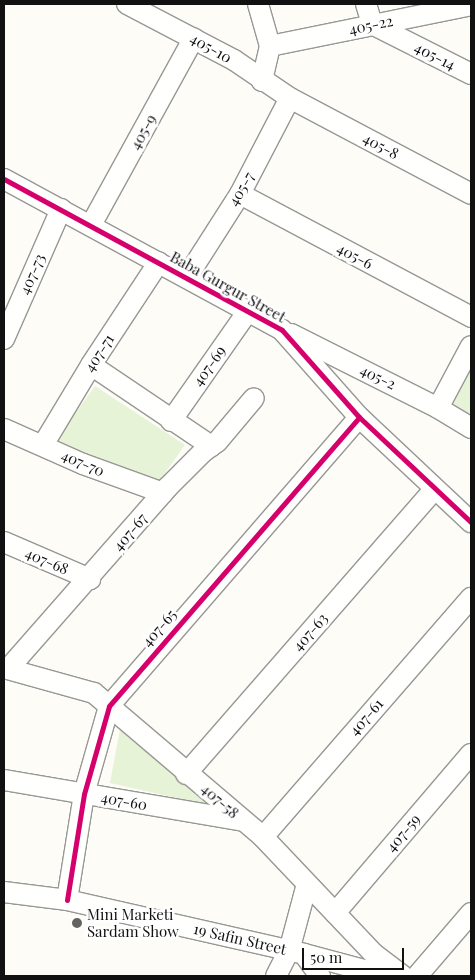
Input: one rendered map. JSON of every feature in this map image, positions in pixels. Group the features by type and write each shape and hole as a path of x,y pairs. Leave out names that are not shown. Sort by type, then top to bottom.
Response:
{"street":[{"name":"405-10","path":"127,4 234,60 262,81 290,98"},
{"path":"258,4 270,46 262,81"},
{"path":"366,4 372,24"},
{"name":"405-22","path":"270,46 471,5"},
{"name":"405-14","path":"372,24 471,74"},
{"name":"405-9","path":"91,225 194,38"},
{"name":"405-7","path":"186,277 240,194 290,98"},
{"name":"405-8","path":"290,98 471,194"},
{"name":"Baba Gurgur Street","path":"4,179 282,330 359,417 434,490 471,522"},
{"name":"405-6","path":"240,194 471,317"},
{"name":"407-73","path":"4,339 61,209"},
{"name":"407-71","path":"43,445 91,365 159,262"},
{"name":"407-69","path":"171,421 248,311"},
{"name":"405-2","path":"282,330 438,408 471,428"},
{"path":"438,408 471,346"},
{"path":"91,365 171,421 211,446"},
{"name":"407-67","path":"6,667 90,579 163,493 211,446 254,398"},
{"name":"407-65","path":"67,900 84,794 109,706 359,417"},
{"name":"407-70","path":"4,429 83,464 163,493"},
{"name":"407-63","path":"186,774 434,490"},
{"name":"407-68","path":"4,542 90,579"},
{"name":"407-61","path":"262,838 471,598"},
{"name":"407-58","path":"6,667 94,693 186,774 244,821 374,954 403,976"},
{"name":"407-59","path":"335,913 471,754"},
{"name":"407-60","path":"4,780 244,821"},
{"path":"276,976 297,952 307,884"},
{"name":"19 Safin Street","path":"4,892 67,900 297,952 386,976"},
{"path":"417,976 471,913"},
{"path":"297,952 320,976"}],"green space":[{"path":"471,369 471,421 450,409"},
{"path":"95,386 185,445 158,483 55,441"},
{"path":"121,724 212,806 110,783"}],"cycle path":[{"path":"4,179 282,330 359,417 471,522"},
{"path":"67,900 84,794 109,706 359,417"}],"place":[{"name":"Mini Marketi Sardam Show","path":"77,923"}]}
